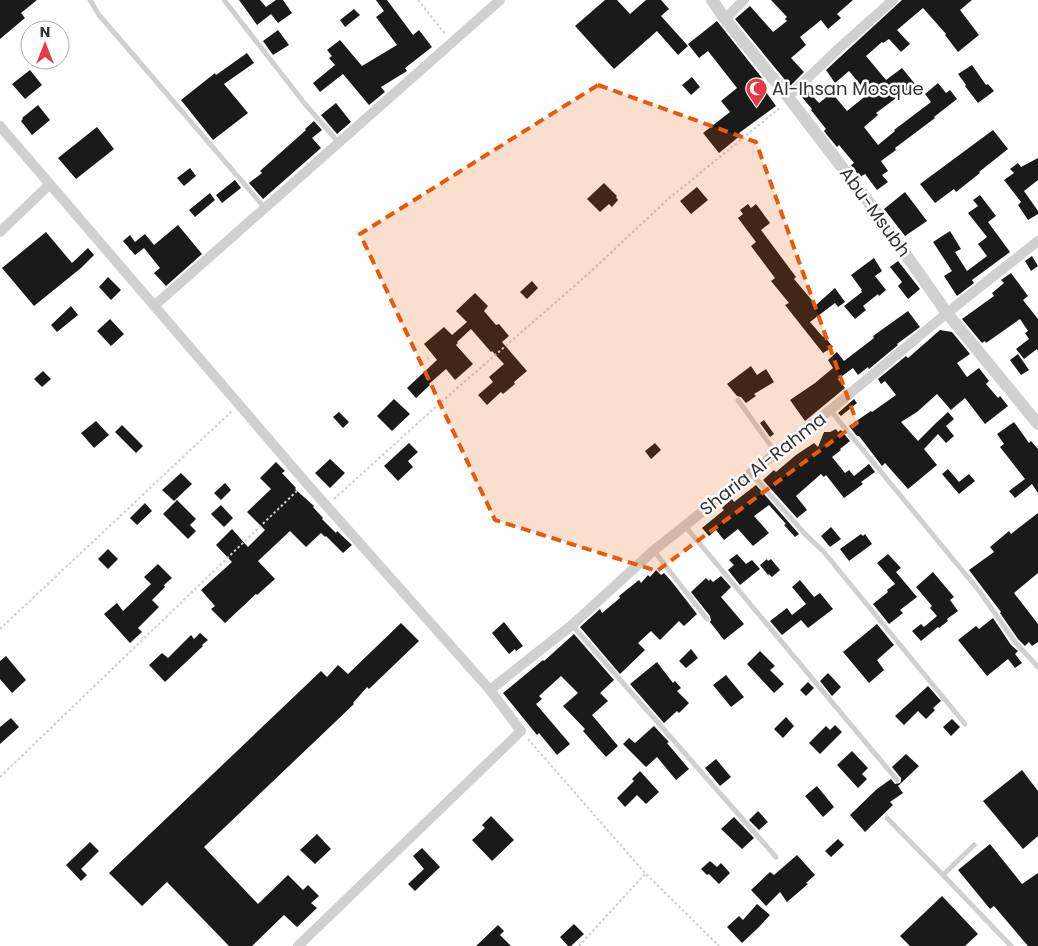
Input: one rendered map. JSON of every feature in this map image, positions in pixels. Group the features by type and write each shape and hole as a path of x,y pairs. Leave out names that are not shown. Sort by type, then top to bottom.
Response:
{"street":[{"path":"154,306 500,0"},
{"name":"Abu-Msubh","path":"712,0 871,205 947,312 1038,424"},
{"path":"725,19 744,0"},
{"path":"788,97 893,0"},
{"path":"0,126 239,405 490,690 521,731 298,946"},
{"path":"0,232 50,185"},
{"name":"Sharia Al-Rahma","path":"490,690 572,625 653,551 830,410 947,312 1038,242"}],"lane":[{"path":"90,0 99,15 265,208"},
{"path":"224,0 305,104 339,143"},
{"path":"738,400 777,453"},
{"path":"830,410 980,592 1015,642 1038,667"},
{"path":"751,473 822,551 965,724"},
{"path":"684,526 897,780"},
{"path":"653,551 707,619"},
{"path":"572,625 776,857"},
{"path":"887,818 943,874 1010,946"},
{"path":"943,874 974,845"}],"path":[{"path":"418,0 453,42"},
{"path":"327,506 439,404 587,275 667,200 781,107 788,97"},
{"path":"0,629 239,405"},
{"path":"0,777 306,482"},
{"path":"521,731 645,873 719,946"},
{"path":"579,946 645,873"}],"highlighted area":[{"path":"598,85 756,142 857,423 657,571 495,520 360,234"}],"building":[{"path":"0,0 37,0 21,13 25,18 20,20 20,22 0,39"},
{"path":"239,0 260,0 266,7 276,0 283,0 292,13 278,23 271,14 257,25"},
{"path":"376,0 387,0 413,35 419,30 432,47 405,68 407,71 381,87 385,92 369,105 343,74 320,92 313,83 335,65 329,58 332,56 327,50 340,40 362,66 397,45 376,17 384,11"},
{"path":"605,0 617,0 630,14 646,0 661,0 669,9 661,16 688,46 678,55 657,31 614,69 575,26"},
{"path":"771,0 853,0 837,14 841,18 828,29 821,20 800,37 806,45 791,58 804,72 790,86 735,19 750,6 773,32 787,21 785,19 787,17"},
{"path":"902,0 972,0 960,10 979,35 958,52 946,34 923,8 897,30 910,44 901,52 889,39 882,42 866,56 886,80 902,68 915,84 876,113 878,115 864,127 878,145 894,130 931,102 925,94 938,83 946,93 950,90 957,99 881,161 888,171 882,175 888,182 877,190 865,174 860,177 851,165 854,163 839,145 837,147 827,135 824,131 826,129 800,95 806,89 819,103 832,93 847,111 868,94 849,71 835,83 826,70"},
{"path":"354,9 360,15 345,27 340,20"},
{"path":"717,21 762,78 758,81 776,106 739,133 741,135 719,153 703,133 730,112 721,101 737,88 708,51 699,58 688,44"},
{"path":"278,30 289,45 273,55 263,41"},
{"path":"247,53 254,63 224,84 248,113 213,140 181,100 215,73 216,75"},
{"path":"972,65 986,85 988,84 994,91 978,103 958,74"},
{"path":"30,70 42,85 25,99 12,84"},
{"path":"692,77 700,87 691,95 682,85"},
{"path":"336,103 351,122 337,134 321,115"},
{"path":"38,105 50,120 32,135 21,121"},
{"path":"314,121 322,130 312,138 321,148 263,199 249,183 262,173 260,171"},
{"path":"97,127 114,149 76,179 58,158"},
{"path":"993,130 1008,149 956,192 954,189 935,203 920,184"},
{"path":"1038,158 1038,180 1024,191 1038,211 1038,214 1028,220 1018,205 1021,202 1004,180 1014,173 1010,169 1018,163 1021,167"},
{"path":"190,168 196,176 184,186 177,178"},
{"path":"235,180 241,188 222,203 216,195"},
{"path":"604,183 617,196 618,200 612,207 609,204 600,212 587,199"},
{"path":"697,187 708,200 691,214 680,201"},
{"path":"905,192 927,221 905,236 884,209"},
{"path":"210,193 215,200 195,217 189,210"},
{"path":"980,195 996,216 988,222 1010,252 972,280 974,283 957,296 944,276 952,271 933,242 950,231 961,249 955,252 967,271 987,256 978,244 987,237 968,213 978,206 973,200"},
{"path":"748,204 751,208 756,204 770,223 761,230 796,277 794,279 816,305 835,288 845,302 838,307 835,303 810,322 833,347 823,353 785,305 789,303 771,281 775,278 751,246 756,242 738,218 743,214 740,210"},
{"path":"178,225 202,254 166,286 154,273 160,268 144,248 135,255 123,241 130,235 135,242 145,234 154,245"},
{"path":"46,232 72,263 88,248 94,255 34,306 2,268"},
{"path":"1032,256 1038,266 1031,271 1025,261"},
{"path":"874,258 882,271 875,276 886,290 863,306 866,310 855,319 844,306 862,292 851,275"},
{"path":"898,261 920,289 908,299 898,286 902,282 890,267"},
{"path":"1011,273 1028,296 1023,300 1038,319 1038,351 1037,349 1024,359 1016,349 1029,339 1025,333 1028,331 1020,319 986,343 985,341 982,343 962,319 994,296 992,293 1004,283 1001,280"},
{"path":"108,277 121,290 111,300 99,287"},
{"path":"532,281 538,288 527,299 520,292"},
{"path":"475,293 488,306 484,311 509,336 502,342 527,371 514,382 515,384 503,394 501,392 487,405 478,395 493,382 489,377 504,364 471,329 456,345 473,364 455,380 446,369 416,398 407,388 437,360 424,344 444,327 452,335 467,322 456,311"},
{"path":"71,306 78,315 57,332 51,325"},
{"path":"908,311 920,327 869,369 868,367 858,375 853,368 838,379 845,388 805,421 790,400 833,368 828,360 837,352 844,361 874,338 873,336"},
{"path":"110,319 124,334 111,346 97,331"},
{"path":"940,330 952,332 970,354 957,363 967,377 979,368 989,381 986,384 1008,406 985,424 965,398 951,410 937,394 917,412 901,422 918,441 948,412 954,419 946,426 954,436 946,443 938,434 924,449 937,465 908,489 885,463 882,466 849,426 896,395 885,381 881,384 878,379 906,356 908,358"},
{"path":"1018,354 1029,370 1021,375 1010,360"},
{"path":"751,366 757,375 766,369 774,382 754,394 756,396 746,403 727,384"},
{"path":"43,371 51,379 42,387 34,379"},
{"path":"394,399 410,414 392,431 377,416"},
{"path":"854,399 857,403 841,416 838,413"},
{"path":"339,412 349,422 343,428 333,417"},
{"path":"764,420 774,434 770,437 760,423"},
{"path":"96,421 109,435 94,448 81,433"},
{"path":"1014,422 1029,443 1031,441 1038,449 1038,493 1032,484 1015,498 1009,491 1025,479 1000,447 1004,444 997,434"},
{"path":"122,425 143,446 136,453 115,432"},
{"path":"836,429 838,432 841,430 850,441 832,457 845,473 849,470 854,476 869,464 875,472 844,498 826,475 824,477 821,474 796,496 807,510 797,518 763,480 774,470 776,472 814,443 818,447 824,432"},
{"path":"409,443 418,452 408,461 413,467 398,481 384,466"},
{"path":"655,443 661,450 651,459 645,451"},
{"path":"330,459 345,473 330,488 315,473"},
{"path":"276,462 285,471 282,473 295,489 314,506 322,519 352,545 343,553 321,533 306,547 290,531 258,561 275,579 225,623 211,609 215,606 201,590 232,562 216,545 232,529 248,547 265,530 247,512 271,489 260,478"},
{"path":"948,469 959,482 969,474 975,481 959,494 942,474"},
{"path":"181,473 192,484 174,501 162,490"},
{"path":"225,483 231,490 221,500 214,493"},
{"path":"756,485 799,534 795,537 769,505 754,516 769,533 753,546 738,529 724,540 716,530 709,536 702,528 724,510 722,508 732,499 734,502"},
{"path":"177,500 196,519 190,525 196,531 188,539 163,514"},
{"path":"145,503 152,511 137,525 130,518"},
{"path":"221,505 233,518 224,527 211,514"},
{"path":"1038,513 1038,573 1014,593 1038,624 1038,642 1032,646 1029,642 1025,646 969,570 994,552 990,547 1009,531 1011,534"},
{"path":"831,527 841,539 830,547 821,536"},
{"path":"861,534 863,536 865,534 872,544 849,561 840,549"},
{"path":"108,549 118,559 108,569 98,559"},
{"path":"737,554 746,564 752,560 760,569 740,585 728,570 734,565 729,560"},
{"path":"888,554 901,568 896,572 917,597 900,610 903,613 889,624 873,604 895,584 877,563"},
{"path":"767,559 768,561 771,559 780,570 772,577 760,565"},
{"path":"158,564 172,578 152,600 159,607 138,628 142,632 130,643 104,614 117,603 123,611 151,584 144,577"},
{"path":"656,570 661,575 664,573 697,614 684,626 679,621 660,640 651,631 638,643 645,650 620,674 580,627 600,609 602,613 639,580 641,583"},
{"path":"933,572 954,597 950,600 958,611 921,641 912,631 921,624 924,627 937,616 930,608 932,606 916,587"},
{"path":"721,576 731,587 721,597 744,624 724,640 710,622 710,616 691,592 706,578 713,582"},
{"path":"800,580 814,597 820,593 833,609 808,628 801,620 782,635 770,621 787,608 792,615 806,604 792,587"},
{"path":"993,618 1011,645 1018,651 1015,654 1022,663 1015,668 1008,659 987,676 958,640 976,626 979,629"},
{"path":"504,622 523,646 509,654 492,633"},
{"path":"401,623 419,641 369,689 367,687 354,704 204,847 258,904 288,875 303,890 308,885 319,896 311,903 317,908 297,927 284,915 252,946 229,946 167,882 142,906 109,873 321,671 327,677 338,665 348,674"},
{"path":"877,624 894,645 877,660 884,670 869,683 843,652"},
{"path":"200,633 208,640 165,682 149,665 162,653 168,658 191,635 194,639"},
{"path":"574,634 614,680 600,693 608,701 592,715 618,746 606,757 583,731 585,729 563,706 578,693 561,676 539,696 542,699 536,704 570,744 557,755 539,733 537,735 503,693 544,661"},
{"path":"691,649 698,658 686,668 679,661"},
{"path":"760,651 775,666 770,670 784,684 774,693 747,664"},
{"path":"6,656 26,680 12,693 0,679 0,661"},
{"path":"657,662 673,683 675,681 681,688 677,691 689,703 679,713 677,711 664,723 630,684"},
{"path":"828,673 841,687 832,696 820,681"},
{"path":"726,675 744,697 731,707 713,685"},
{"path":"808,682 814,688 806,696 800,690"},
{"path":"928,686 941,701 933,708 935,710 926,719 918,711 904,725 895,716"},
{"path":"786,717 794,726 783,738 774,729"},
{"path":"11,718 19,727 0,744 0,727"},
{"path":"952,719 960,727 951,736 943,727"},
{"path":"835,725 842,732 820,754 809,743 826,726 830,730"},
{"path":"654,726 669,742 667,743 689,769 676,780 657,757 646,767 623,744 629,738 635,743"},
{"path":"852,751 868,768 862,774 867,779 858,788 837,765"},
{"path":"906,754 919,766 898,786 903,793 890,802 893,805 865,832 850,815 877,789 891,779 895,784 900,783 901,778 892,767"},
{"path":"716,759 731,777 720,786 705,768"},
{"path":"1022,770 1038,791 1038,836 1023,849 983,801"},
{"path":"640,771 659,792 646,804 637,795 625,807 617,798 634,781 632,779"},
{"path":"817,786 834,807 823,817 805,796"},
{"path":"758,811 768,822 759,830 749,820"},
{"path":"491,816 514,840 492,861 472,840 485,828 482,825"},
{"path":"734,817 754,838 742,849 721,829"},
{"path":"317,834 331,849 315,864 300,850"},
{"path":"838,839 844,845 831,857 825,851"},
{"path":"90,842 99,851 81,869 87,875 81,881 66,865"},
{"path":"990,844 1022,884 1038,873 1038,946 1028,946 994,906 990,909 958,870"},
{"path":"422,848 440,867 415,891 408,884 424,869 413,856"},
{"path":"797,855 815,875 806,883 808,884 787,902 780,892 766,906 751,890 770,872 774,875"},
{"path":"710,861 717,867 721,863 730,873 719,884 701,869"},
{"path":"942,896 978,934 965,946 910,946 900,936"},
{"path":"757,904 770,915 742,943 727,927 739,916 743,920"},
{"path":"574,924 584,934 571,946 568,946 560,937"},
{"path":"498,925 504,931 500,935 511,946 476,946"}],"place":[{"name":"Al-Ihsan Mosque","path":"756,108"}]}
